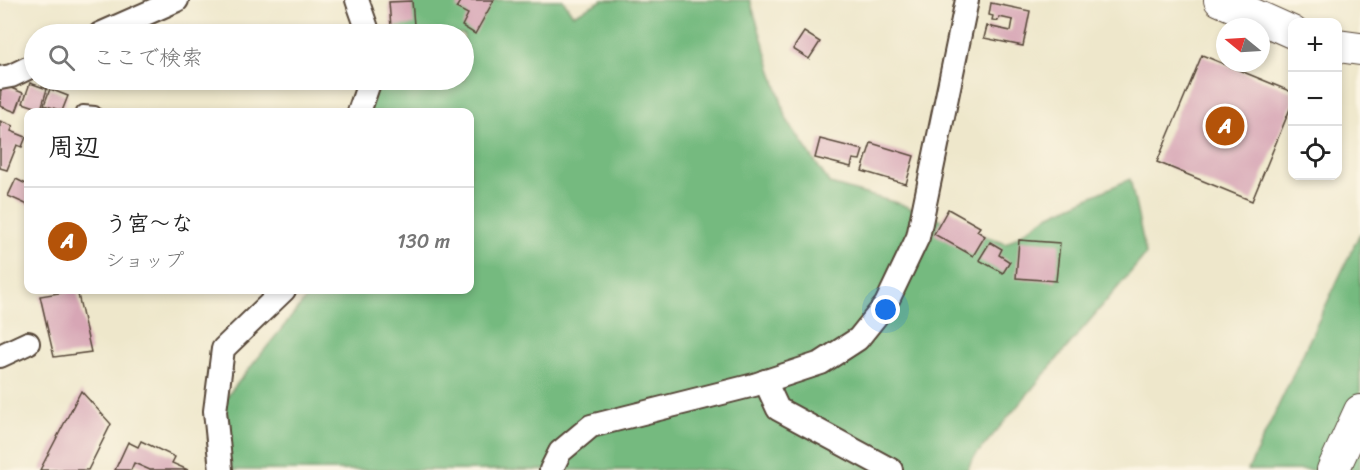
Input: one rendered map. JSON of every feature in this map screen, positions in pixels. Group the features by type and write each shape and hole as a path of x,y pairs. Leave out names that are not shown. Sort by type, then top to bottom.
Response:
{"street":[{"path":"123,24 177,0"},
{"path":"357,0 365,24"},
{"path":"1220,0 1288,30"},
{"path":"551,470 560,452 591,426 765,381 821,363 858,339 886,304 918,237 961,2"},
{"path":"1342,47 1360,49"},
{"path":"0,78 24,70"},
{"path":"360,108 367,90"},
{"path":"220,470 215,411 223,349 280,294"},
{"path":"0,356 28,343"},
{"path":"765,381 778,409 892,470"},
{"path":"1333,470 1360,411"}],"green space":[{"path":"412,0 563,0 573,15 603,0 750,0 787,120 830,184 897,203 1006,244 1048,216 1130,179 1146,254 971,461 968,470 232,470 215,411 310,294 474,294 474,108 365,108 370,90 474,90 474,24 397,24"},
{"path":"1360,233 1360,470 1248,470"}],"building":[{"path":"461,0 494,0 475,34 474,24 463,24 468,14 456,8"},
{"path":"412,1 414,24 391,24 389,2"},
{"path":"991,3 1030,11 1023,46 984,38 987,26 1011,31 1013,20 999,17 998,21 992,20 993,16 989,15"},
{"path":"804,32 820,42 809,59 793,49"},
{"path":"1202,55 1216,61 1216,72 1243,72 1288,90 1288,114 1252,201 1157,162"},
{"path":"1,84 23,93 16,112 0,106"},
{"path":"28,90 47,90 41,108 23,103"},
{"path":"50,90 68,96 63,108 44,105"},
{"path":"0,121 13,126 11,131 24,136 24,142 22,147 17,145 7,170 0,168"},
{"path":"820,139 863,150 860,160 853,159 851,167 815,158"},
{"path":"871,143 914,156 906,184 862,171"},
{"path":"16,179 24,183 24,203 8,196"},
{"path":"948,209 980,227 977,231 985,236 973,256 934,234"},
{"path":"1019,240 1060,243 1056,281 1016,278"},
{"path":"990,242 1002,249 999,255 1010,262 1003,273 979,260"},
{"path":"78,294 91,352 54,357 40,296"},
{"path":"81,391 111,424 88,470 40,470"},
{"path":"141,441 175,457 172,463 188,470 150,470 134,463 131,470 115,470 128,442 138,447"}],"place":[{"name":"う宮〜な","path":"1225,126"}]}
